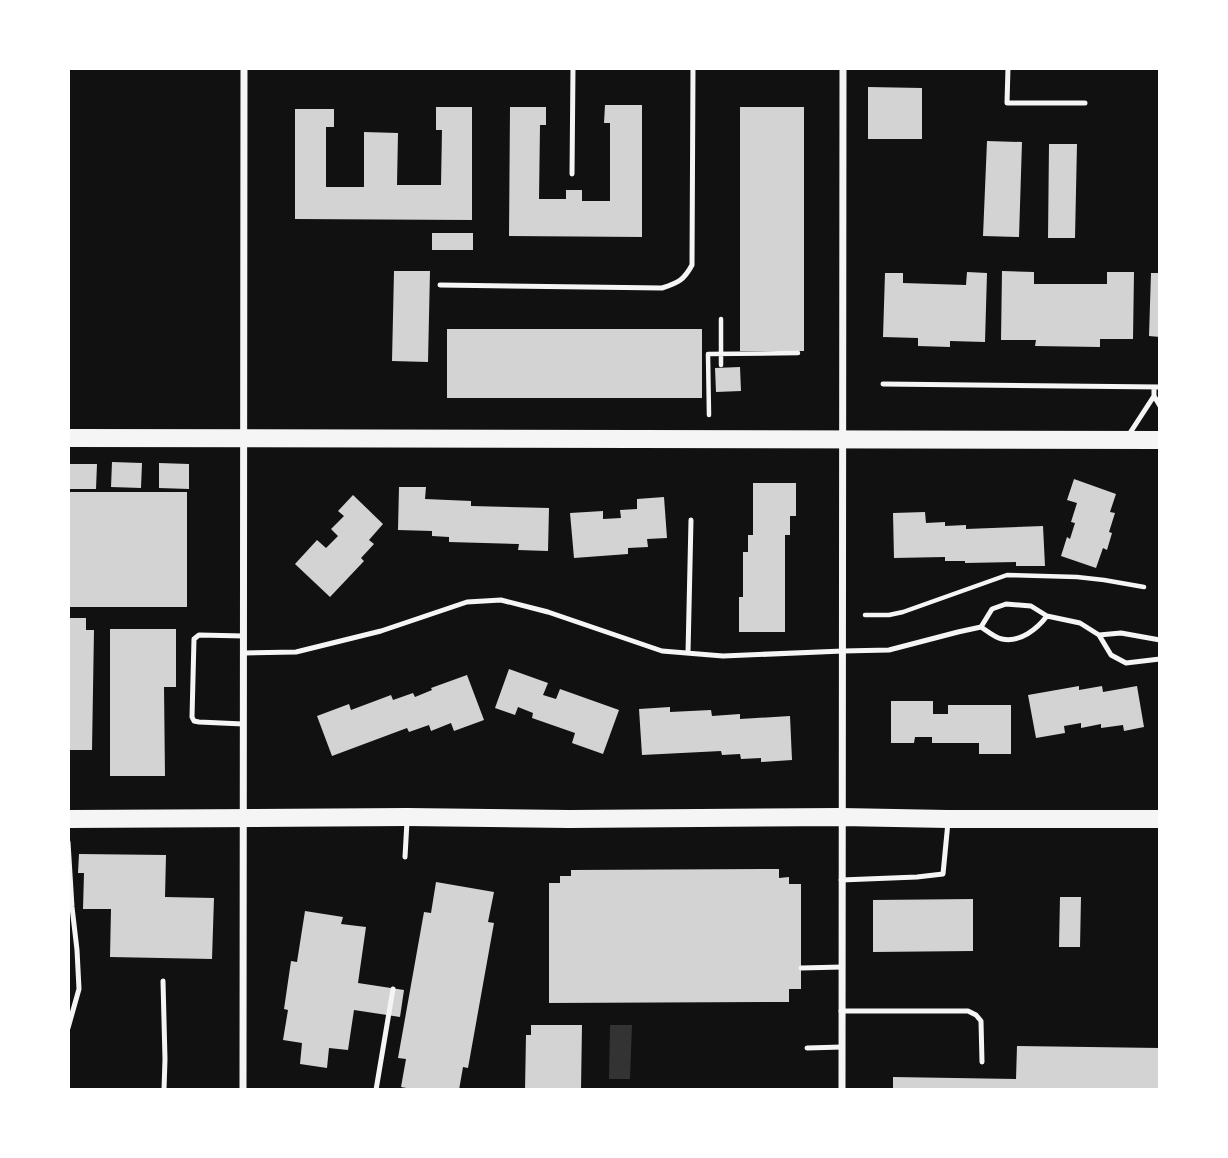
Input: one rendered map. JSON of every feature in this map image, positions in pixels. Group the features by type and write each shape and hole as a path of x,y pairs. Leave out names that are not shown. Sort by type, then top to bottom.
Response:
{"main road":[{"path":"68,438 1160,440"},
{"path":"68,818 1160,819"}],"street":[{"path":"243,1090 244,68"},
{"path":"842,1090 843,68"}],"lane":[{"path":"572,174 573,68"},
{"path":"440,285 662,288 676,284 686,276 692,265 694,68"},
{"path":"1008,68 1007,103 1085,103"},
{"path":"883,384 1157,387 1126,439"},
{"path":"1154,396 1160,406"},
{"path":"688,653 691,520"},
{"path":"244,653 296,652 381,631 467,602 501,600 548,612 662,651 723,656 889,650 981,627 1001,639 1018,639 1039,626 1047,616"},
{"path":"981,627 992,609 1006,604 1031,606 1047,616 1080,623 1099,635 1111,655 1126,663 1160,659"},
{"path":"1099,635 1121,633 1160,640"},
{"path":"243,724 199,722 192,718 195,636 244,636"},
{"path":"405,857 407,817"},
{"path":"841,880 943,874 948,819"},
{"path":"68,842 79,989 68,1028"},
{"path":"801,968 842,967"},
{"path":"163,981 164,1090"},
{"path":"376,1090 393,989"},
{"path":"841,1011 968,1012 981,1021 982,1062"},
{"path":"807,1048 842,1047"}],"path":[{"path":"721,319 721,365"},
{"path":"709,415 708,354 798,353"}],"shaded area":[{"path":"610,1025 632,1025 630,1079 609,1079"}],"building":[{"path":"868,87 922,88 922,139 868,139"},
{"path":"605,105 642,105 642,237 509,236 510,107 546,107 546,125 540,125 539,199 566,199 566,190 582,190 582,201 610,201 610,123 604,123"},
{"path":"436,107 472,107 472,220 295,219 295,109 334,109 334,127 326,127 326,187 364,187 364,132 398,133 397,185 441,185 442,130 436,130"},
{"path":"740,107 804,107 804,351 740,351"},
{"path":"987,141 1022,142 1019,237 983,236"},
{"path":"1049,144 1077,144 1075,238 1048,238"},
{"path":"432,233 473,233 473,250 432,250"},
{"path":"394,271 430,271 428,362 392,361"},
{"path":"1002,271 1034,272 1034,284 1107,284 1107,272 1134,272 1133,339 1100,339 1100,347 1035,346 1036,340 1001,340"},
{"path":"967,272 987,273 985,342 950,341 950,347 918,346 918,338 883,337 885,273 903,273 903,283 966,285"},
{"path":"1151,273 1160,273 1160,337 1149,336"},
{"path":"447,329 702,329 702,398 447,398"},
{"path":"740,367 741,391 716,392 715,368"},
{"path":"112,462 142,463 141,488 111,487"},
{"path":"159,463 189,464 189,489 159,488"},
{"path":"68,464 97,464 96,489 68,489"},
{"path":"1074,479 1116,494 1110,512 1115,513 1109,532 1112,533 1107,550 1103,548 1096,568 1061,556 1075,523 1071,522 1077,503 1067,500"},
{"path":"753,483 796,483 796,516 790,516 790,535 785,535 785,632 739,632 739,597 743,597 743,552 748,552 748,535 753,535"},
{"path":"399,487 426,487 425,499 471,501 471,506 549,508 548,551 518,550 519,544 449,542 449,537 432,536 432,531 398,530"},
{"path":"68,492 187,492 187,607 68,607"},
{"path":"353,495 383,524 369,540 374,544 361,558 364,561 330,597 295,564 317,540 326,548 338,536 331,529 344,516 338,511"},
{"path":"664,497 667,538 647,539 648,547 628,548 628,554 574,558 570,513 603,511 603,519 621,518 620,510 637,509 637,499"},
{"path":"925,512 926,523 966,525 966,529 1043,526 1045,566 1016,566 1016,562 965,563 945,561 945,557 894,558 893,513"},
{"path":"68,618 86,618 86,630 94,630 92,750 68,750"},
{"path":"110,629 176,629 176,687 164,687 165,776 110,776"},
{"path":"509,669 548,683 543,695 556,699 560,689 619,710 603,754 572,743 575,733 532,718 533,713 518,707 515,715 495,708"},
{"path":"467,675 484,720 454,731 451,723 431,731 429,725 409,732 407,728 332,756 317,716 349,704 351,710 391,695 393,700 413,693 415,697"},
{"path":"1079,686 1079,690 1102,686 1103,692 1137,686 1144,727 1124,731 1123,725 1101,728 1101,724 1081,728 1081,723 1064,726 1065,733 1036,738 1028,695"},
{"path":"891,701 933,701 933,714 948,714 948,705 1011,705 1011,754 979,754 979,743 932,743 932,737 915,737 914,743 891,743"},
{"path":"670,707 670,712 711,710 712,716 740,714 740,719 790,716 792,760 761,762 761,758 741,759 740,754 722,755 721,751 642,755 639,709"},
{"path":"79,854 166,855 165,897 214,898 212,959 110,957 111,909 83,909 84,873 78,873"},
{"path":"779,869 779,878 789,877 789,884 801,884 801,989 789,989 789,1002 549,1003 549,883 560,883 560,876 571,876 571,870"},
{"path":"436,882 494,892 488,922 494,923 468,1068 463,1067 459,1090 417,1090 401,1087 406,1059 398,1058 424,912 431,913"},
{"path":"1060,897 1081,897 1080,947 1059,947"},
{"path":"973,899 973,951 873,952 873,900"},
{"path":"305,911 343,917 341,924 366,927 358,983 404,990 400,1017 354,1010 348,1050 329,1048 327,1068 300,1064 302,1043 283,1040 288,1010 284,1009 291,961 297,962"},
{"path":"531,1025 582,1025 581,1090 525,1090 526,1035 531,1035"},
{"path":"1017,1046 1160,1048 1160,1090 893,1090 893,1077 1016,1079"}]}
